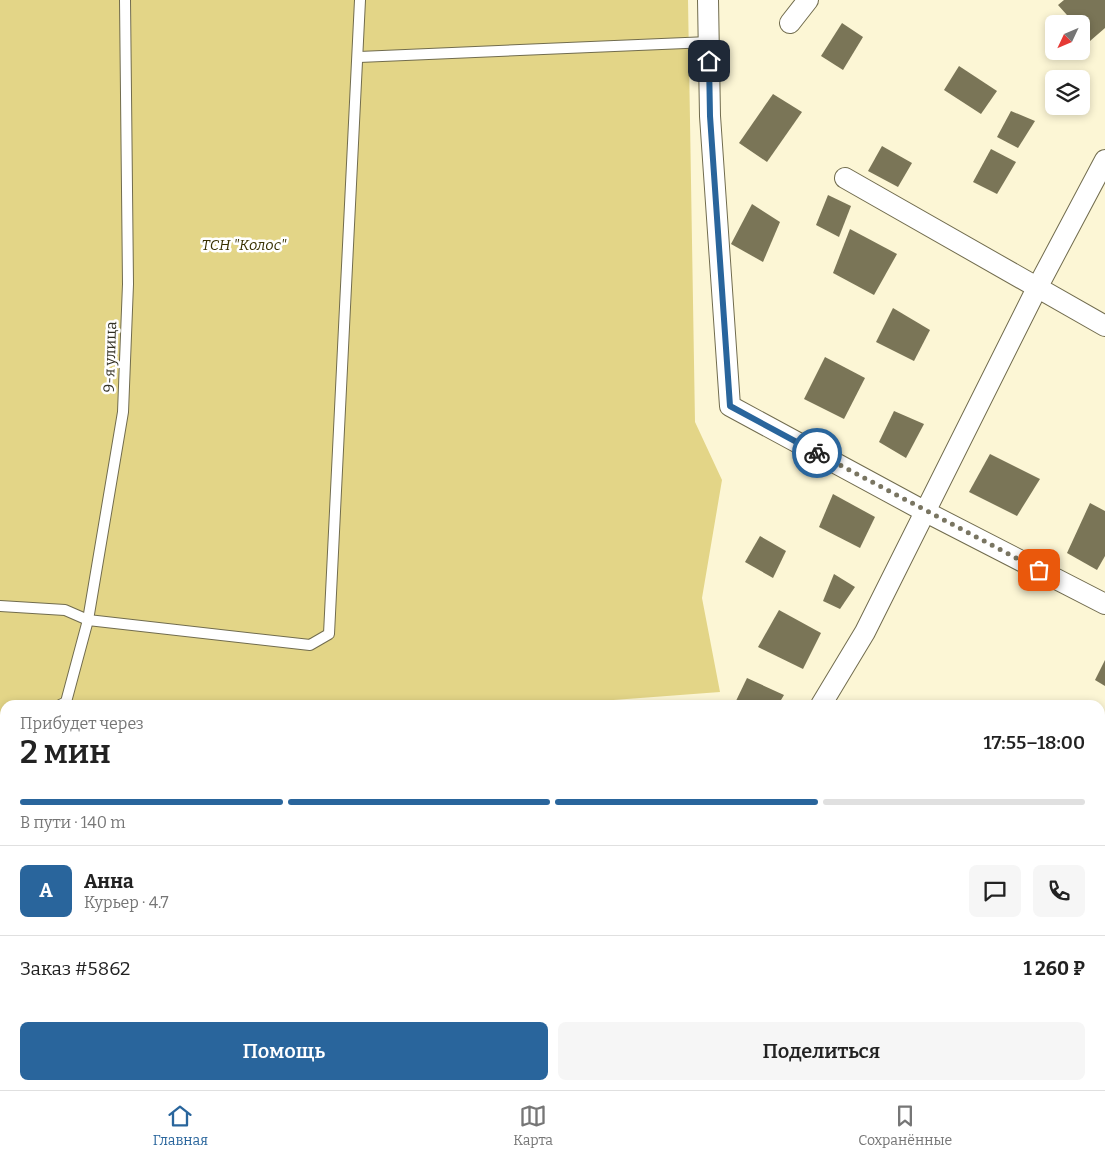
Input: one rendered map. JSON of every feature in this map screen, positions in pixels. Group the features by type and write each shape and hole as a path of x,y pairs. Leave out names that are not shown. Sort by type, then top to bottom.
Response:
{"street":[{"path":"708,0 710,116 730,406 924,511 1105,604"},
{"path":"790,23 808,0"},
{"path":"824,700 865,632 1037,288 1105,160"},
{"path":"845,178 1105,326"}],"lane":[{"name":"9-я улица","path":"67,700 88,620 123,412 128,284 125,0"},
{"path":"0,606 65,610 88,620 310,645 330,634 359,57 360,0"},
{"path":"359,57 709,42"}],"green space":[{"name":"ТСН \"Колос\"","path":"0,0 688,0 695,422 722,480 702,598 720,692 614,700 0,700"}],"building":[{"path":"1064,0 1105,0 1105,28 1090,41 1090,15 1067,15 1058,5"},
{"path":"842,23 863,37 843,70 821,56"},
{"path":"959,66 997,91 981,114 944,90"},
{"path":"773,94 802,112 767,162 739,143"},
{"path":"1011,111 1035,121 1018,148 997,137"},
{"path":"882,146 912,163 898,187 868,171"},
{"path":"991,149 1016,162 997,194 973,182"},
{"path":"828,195 851,206 839,237 816,225"},
{"path":"752,204 780,222 763,262 731,244"},
{"path":"850,229 897,254 874,295 833,273"},
{"path":"893,308 930,330 914,361 876,342"},
{"path":"825,357 865,378 844,419 804,399"},
{"path":"894,411 924,424 906,458 879,442"},
{"path":"990,454 1040,479 1017,516 969,492"},
{"path":"833,494 875,517 860,548 819,527"},
{"path":"1090,503 1105,511 1105,556 1097,570 1067,553"},
{"path":"760,536 786,551 773,578 745,562"},
{"path":"834,574 855,587 840,609 823,601"},
{"path":"779,610 821,633 803,669 758,647"},
{"path":"1105,660 1105,686 1095,680"},
{"path":"747,678 784,695 781,700 736,700"}],"way so far":[{"path":"817,453 1039,570"}],"route":[{"path":"709,61 710,116 730,406 817,453"}]}
